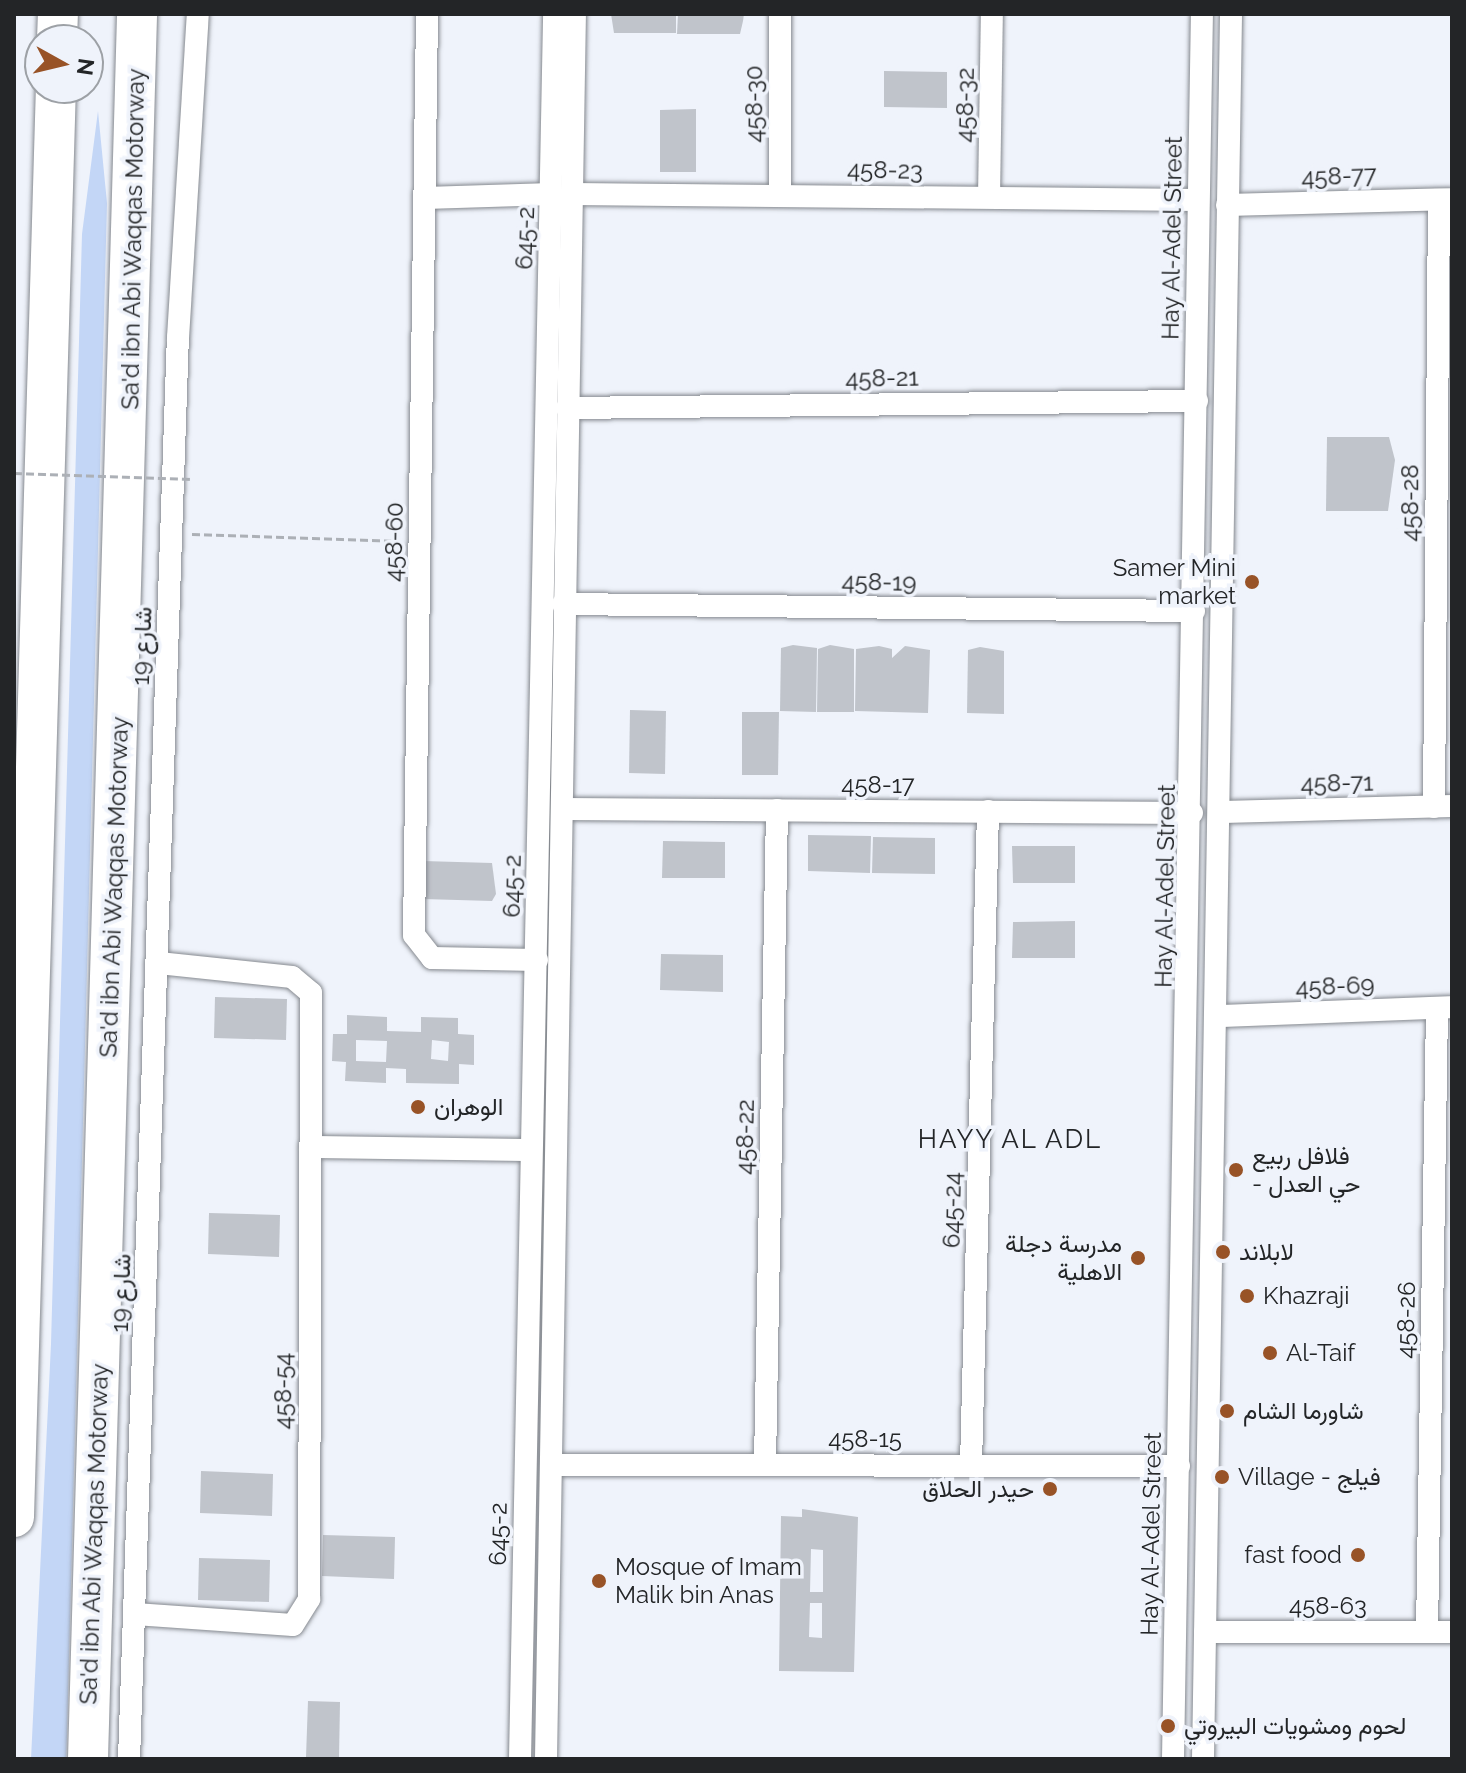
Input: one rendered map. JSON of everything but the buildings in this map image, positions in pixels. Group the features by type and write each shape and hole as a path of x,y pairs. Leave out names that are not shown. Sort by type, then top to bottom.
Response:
{"highway":[{"name":"Sa'd ibn Abi Waqqas Motorway","path":"88,1759 136,205 137,14"},
{"path":"136,205 153,14"},
{"path":"14,1517 56,104"}],"street":[{"name":"شارع 19","path":"129,1759 172,533 198,14"},
{"name":"458-60","path":"427,14 414,935 432,958 537,960"},
{"name":"645-2","path":"546,1759 564,809 563,604 554,479 567,408 554,14"},
{"name":"645-2","path":"520,1759 531,1150 562,194 575,14"},
{"name":"458-30","path":"780,14 780,194"},
{"name":"458-32","path":"989,197 992,14"},
{"name":"Hay Al-Adel Street","path":"1173,1759 1192,813 1197,209 1202,14"},
{"path":"1203,1759 1220,1016 1231,14"},
{"name":"458-23","path":"425,198 562,194 780,194 989,197 1197,209"},
{"name":"458-77","path":"1197,209 1227,212 1445,200"},
{"name":"458-28","path":"1443,807 1445,200"},
{"name":"458-21","path":"567,408 1197,401"},
{"name":"458-19","path":"563,604 1194,611"},
{"name":"458-71","path":"1223,812 1443,807"},
{"name":"458-17","path":"564,809 1192,813"},
{"name":"458-22","path":"765,1464 777,810"},
{"name":"645-24","path":"971,1465 988,811"},
{"name":"458-54","path":"135,1614 302,1620 309,1599 311,993 292,977 159,963"},
{"name":"458-69","path":"1220,1016 1444,1008"},
{"name":"458-26","path":"1427,1632 1441,1430 1444,1008"},
{"path":"310,1147 531,1150"},
{"path":"1181,1341 1211,1340"},
{"name":"458-15","path":"551,1465 1179,1466"},
{"name":"458-63","path":"1205,1632 1452,1632"}],"path":[{"path":"14,473 192,479"},
{"path":"172,533 420,542"}],"shaded area":[{"path":"98,111 107,203 67,1736 66,1759 31,1759 51,1344 82,234"}],"place":[{"name":"Samer Mini market","path":"1252,582"},
{"name":"الوهران","path":"418,1107"},
{"name":"فلافل ربيع - حي العدل","path":"1236,1170"},
{"name":"لابلاند","path":"1223,1252"},
{"name":"مدرسة دجلة الاهلية","path":"1138,1258"},
{"name":"Khazraji","path":"1247,1296"},
{"name":"Al-Taif","path":"1270,1353"},
{"name":"شاورما الشام","path":"1227,1411"},
{"name":"Village - فيلج","path":"1222,1477"},
{"name":"حيدر الحلاق","path":"1050,1489"},
{"name":"fast food","path":"1358,1555"},
{"name":"Mosque of Imam Malik bin Anas","path":"599,1581"},
{"name":"لحوم ومشويات البيروتي","path":"1168,1726"}],"district":[{"name":"HAYY AL ADL","path":"1010,1140"}]}
